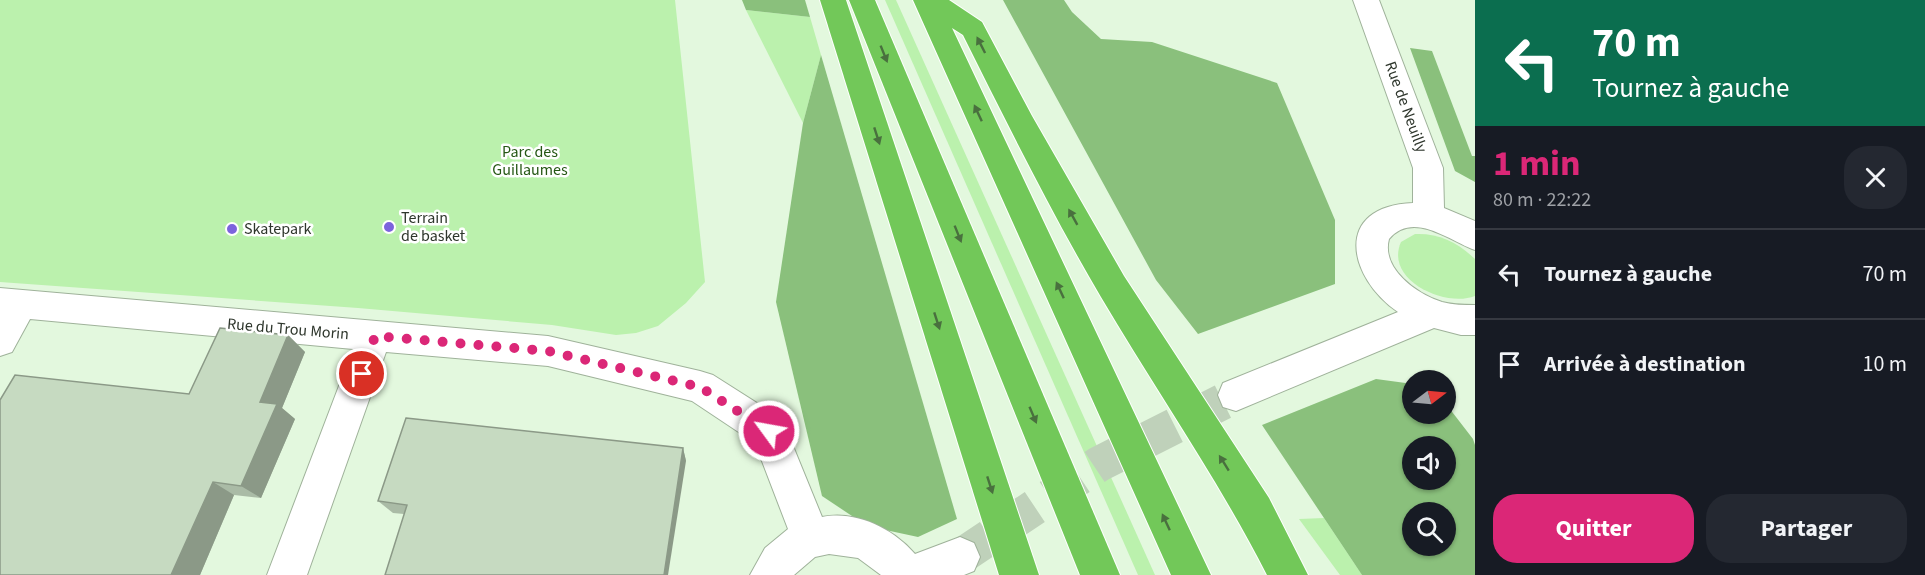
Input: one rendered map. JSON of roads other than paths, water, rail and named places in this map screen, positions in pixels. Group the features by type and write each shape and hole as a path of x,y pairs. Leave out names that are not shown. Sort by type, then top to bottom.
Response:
{"highway":[{"path":"833,0 1019,575"},
{"path":"862,0 1100,575"},
{"path":"926,0 1191,575"},
{"path":"931,0 973,29 1019,119 1112,286 1255,512 1287,575"},
{"path":"1255,512 1305,575"}],"street":[{"name":"Rue de Neuilly","path":"1366,0 1428,168 1429,216"},
{"path":"1471,329 1431,314 1396,292 1380,273 1372,257 1372,239 1379,226 1394,218 1408,215 1429,216 1475,237"},
{"path":"0,341 11,302"},
{"name":"Rue du Trou Morin","path":"11,302 548,351 700,387 769,431 811,538"},
{"path":"1236,395 1431,314"},
{"path":"287,575 375,336"},
{"path":"770,575 777,563 792,548 811,538 832,534 853,536 875,544 909,575 960,557"}],"tunnel":[{"path":"960,557 1099,464 1236,395"}],"place":[{"name":"Terrain de basket","path":"389,227"},
{"name":"Skatepark","path":"232,229"}],"park label":[{"name":"Parc des Guillaumes","path":"530,161"}]}
